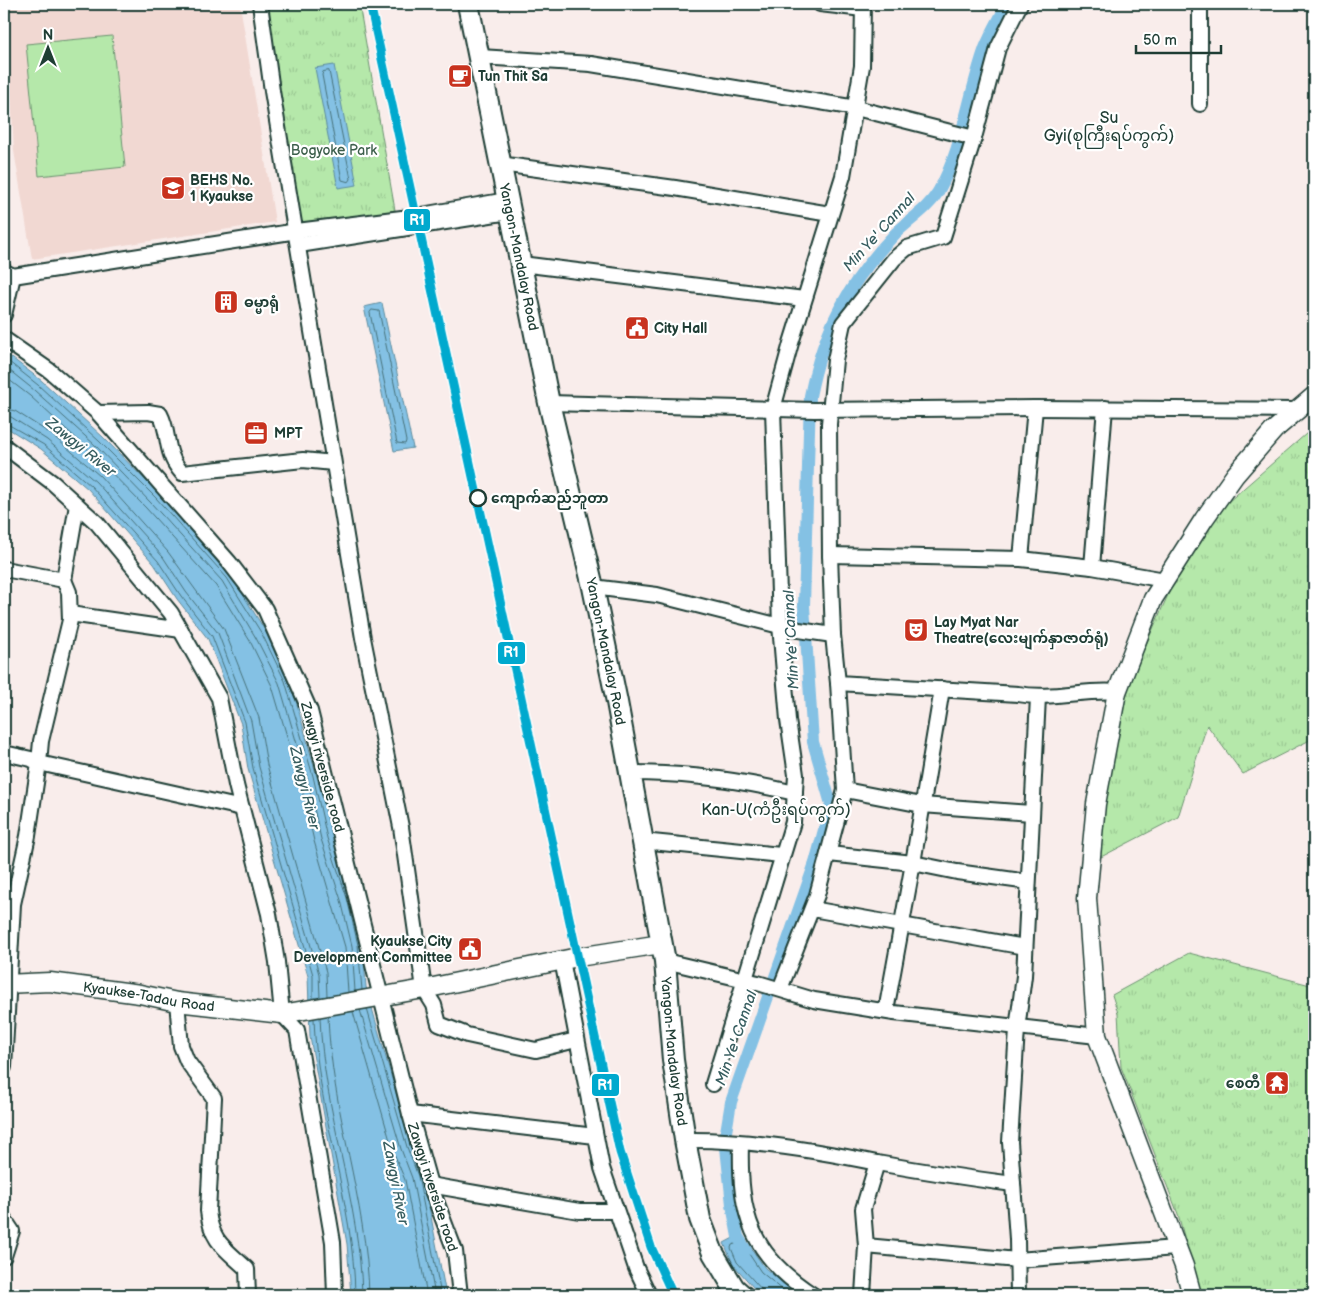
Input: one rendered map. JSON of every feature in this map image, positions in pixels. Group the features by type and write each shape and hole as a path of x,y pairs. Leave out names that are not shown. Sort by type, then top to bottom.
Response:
{"highway":[{"name":"Yangon-Mandalay Road","path":"468,4 548,402 594,587 630,773 663,952 673,1060 700,1220 713,1253 734,1288 742,1295"}],"main road":[{"path":"1192,1295 1184,1266 1097,1036 1087,898 1096,804 1117,692 1153,600 1204,519 1235,475 1274,430 1314,396"},
{"name":"Kyaukse-Tadau Road","path":"5,984 50,982 140,994 177,1002 288,1014 377,996 424,989 562,960 663,952"}],"street":[{"path":"260,4 272,90 363,638 401,827 424,989 434,1005 439,1024 467,1035 536,1050 576,1040"},
{"path":"713,1084 751,982 753,958 781,855 793,822 796,776 788,720 779,409 804,299 843,176 862,66 863,7 820,4"},
{"path":"777,989 812,909 829,854 845,790 833,634 830,555 829,410 835,360 843,323 872,284 907,248 943,237 974,138 998,48 1020,4"},
{"path":"1200,4 1200,104"},
{"path":"480,57 591,64 856,108 974,138"},
{"path":"500,164 675,188 830,214"},
{"path":"4,316 8,274 298,238 410,216 508,206"},
{"path":"521,264 804,299"},
{"name":"Zawgyi riverside road","path":"4,339 50,371 98,413 229,562 265,609 310,711 354,882 377,996 430,1185 455,1251 460,1295"},
{"path":"548,402 814,410 1035,408 1297,410"},
{"path":"1021,559 1035,408"},
{"path":"1092,567 1105,408"},
{"path":"98,413 148,412 160,414 165,424 166,442 174,464 182,473 303,460 334,463"},
{"path":"4,446 53,483 97,523 171,613 219,698 242,808 269,914 288,1014 297,1030 334,1242 335,1295"},
{"path":"4,1067 5,984 13,904 28,836 41,741 70,614 69,592 64,580 77,505"},
{"path":"830,555 1021,559 1092,567 1165,580"},
{"path":"4,569 64,580"},
{"path":"594,587 657,595 786,627 833,634"},
{"path":"70,614 180,630"},
{"path":"838,683 1018,694 1038,697 1098,690 1117,692"},
{"path":"886,1011 914,863 942,689"},
{"path":"1018,1295 1010,1142 1017,1029 1024,976 1038,697"},
{"path":"4,754 242,808"},
{"path":"630,773 681,773 750,782 795,793"},
{"path":"845,790 922,805 1032,813"},
{"path":"642,841 781,855"},
{"path":"829,854 914,863 957,872 1028,882"},
{"path":"812,909 1025,947"},
{"path":"663,952 751,982 814,1000 1017,1029 1097,1036"},
{"path":"562,960 602,1168 636,1268 649,1295"},
{"path":"177,1002 181,1046 186,1061 214,1098 208,1211 210,1226 213,1237 247,1269 248,1295"},
{"path":"410,1114 595,1136"},
{"path":"685,1140 734,1142 843,1155 877,1163 1013,1184"},
{"path":"734,1142 746,1215 752,1231 766,1257 791,1281 813,1295"},
{"path":"863,1295 866,1246 863,1208 877,1163"},
{"path":"430,1185 579,1211 616,1211"},
{"path":"4,1219 12,1231 4,1256"},
{"path":"866,1246 1017,1260 1176,1248"}],"shaded area":[{"path":"4,4 240,4 275,222 32,259 14,151 9,56 4,43"}],"green space":[{"name":"Bogyoke Park","path":"259,4 359,4 395,210 297,231"},
{"path":"112,36 125,167 39,176 26,44"},
{"path":"1314,427 1314,738 1243,774 1207,725 1178,817 1101,857 1104,740 1197,529"},
{"path":"1189,953 1314,986 1314,1295 1200,1295 1178,1214 1121,1067 1118,1013 1112,995"}],"water":[{"path":"334,65 357,185 338,188 315,68"},
{"path":"382,303 413,448 394,451 364,307"},
{"name":"Zawgyi River","path":"4,352 42,381 103,437 160,495 231,575 266,632 290,679 363,944 366,987 411,1146 423,1175 446,1295 351,1295 347,1244 310,1037 308,976 248,769 241,724 208,639 177,599 154,564 88,489 41,449 4,426"},
{"path":"741,1234 765,1268 797,1295 760,1295 733,1264 724,1243"}],"waterway":[{"name":"Min Ye' Cannal","path":"746,1250 738,1237 732,1205 725,1138 731,1102 815,863 831,804 813,742 804,606 810,396 815,372 830,329 851,289 878,252 895,234 923,210 938,192 954,158 985,48 1007,4"}],"transit line":[{"name":"R1","path":"370,4 620,1152 651,1247 673,1295"}],"place":[{"name":"Tun Thit Sa","path":"460,76"},
{"name":"BEHS No. 1 Kyaukse","path":"173,188"},
{"name":"ဓမ္မာရုံ","path":"226,302"},
{"name":"City Hall","path":"637,328"},
{"name":"MPT","path":"256,433"},
{"name":"ကျောက်ဆည်ဘူတာ","path":"478,498"},
{"name":"Lay Myat Nar Theatre(လေးမျက်နှာဇာတ်ရုံ)","path":"916,630"},
{"name":"Kyaukse City Development Committee","path":"470,949"},
{"name":"စေတီ","path":"1277,1083"}],"district":[{"name":"Su Gyi(စုကြီးရပ်ကွက်)","path":"1109,126"},
{"name":"Kan-U(ကံဦးရပ်ကွက်)","path":"776,809"}]}
